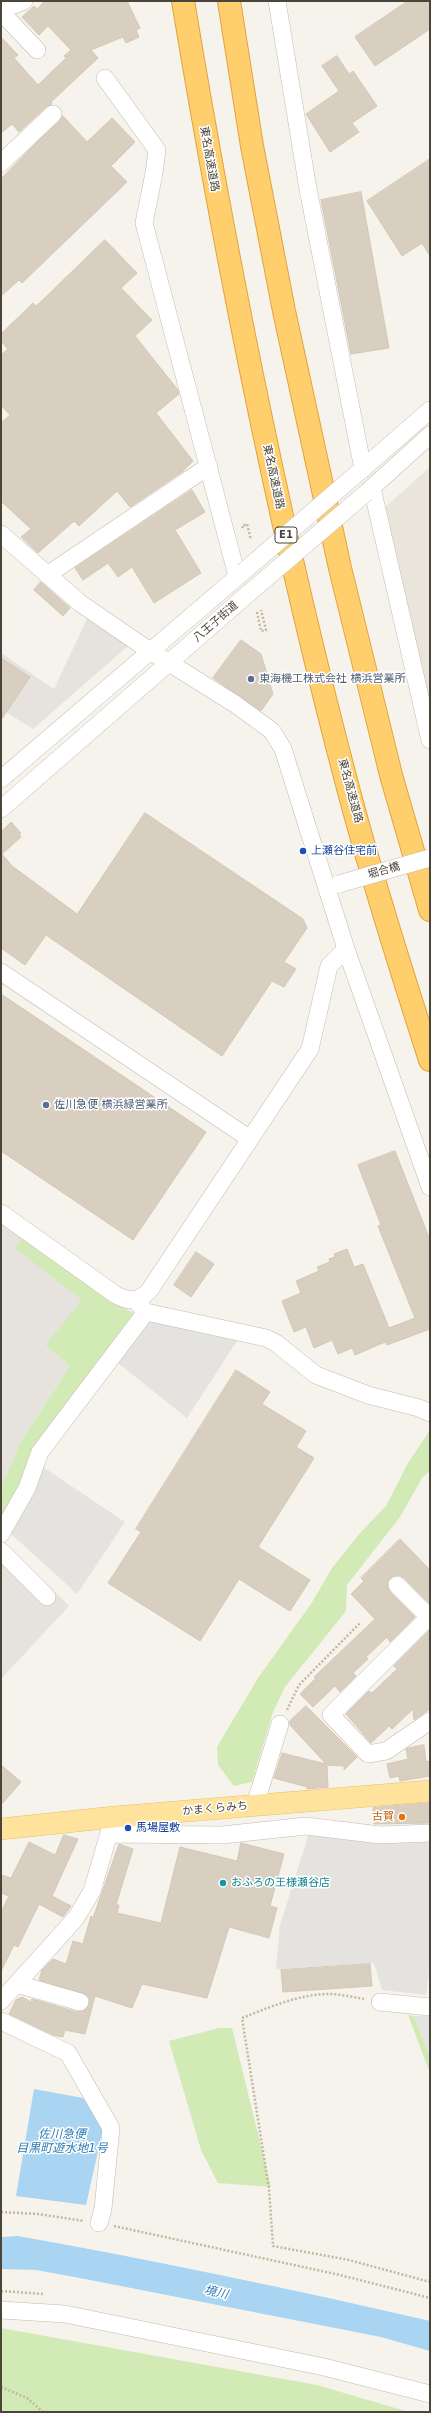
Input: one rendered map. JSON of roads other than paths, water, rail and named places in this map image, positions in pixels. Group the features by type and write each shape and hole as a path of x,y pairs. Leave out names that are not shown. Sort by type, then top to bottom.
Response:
{"highway":[{"name":"東名高速道路","path":"182,1 240,325 298,589 348,788 386,923 430,1060"},
{"path":"229,1 252,146 284,311 340,568 392,775 430,910"}],"main road":[{"name":"かまくらみち","path":"1,1829 111,1826 255,1805 430,1791"}],"street":[{"path":"24,1 1,11 37,50"},
{"path":"277,1 308,189 362,470"},
{"path":"105,78 157,150 144,223 209,466 240,574"},
{"path":"1,163 53,114"},
{"name":"八王子街道","path":"1,779 430,410"},
{"name":"八王子街道","path":"1,809 369,490 430,434"},
{"path":"47,575 209,466"},
{"path":"369,490 430,740"},
{"path":"1,534 80,603 150,651 235,704 272,731 284,749 332,886 346,949 430,1187"},
{"name":"堀合橋","path":"332,886 430,858"},
{"path":"1,1534 27,1488 40,1452 141,1306 149,1291 310,1049 329,966 346,949"},
{"path":"1,972 250,1138"},
{"path":"1,1213 116,1295 126,1300 141,1306 266,1338 276,1342 316,1375 368,1395 420,1408 430,1413"},
{"path":"1,1551 47,1597"},
{"path":"397,1585 429,1618 331,1715 368,1754 386,1751 429,1724"},
{"path":"255,1805 280,1724"},
{"path":"1,2001 76,1918 92,1891 111,1826 222,1835 306,1826 380,1835 430,1833"},
{"path":"17,1984 80,2002"},
{"path":"380,2002 430,2007"},
{"path":"1,2021 68,2053 111,2128 103,2209 99,2223"},
{"path":"1,2310 65,2314 324,2367 430,2394"}],"water":[{"name":"佐川急便 目黒町遊水地1号","path":"34,2089 83,2098 103,2129 86,2205 16,2196"},
{"name":"境川","path":"18,2236 225,2276 430,2321 430,2351 381,2337 80,2278 36,2270 1,2269 1,2237"}],"place":[{"name":"東海機工株式会社 横浜営業所","path":"251,679"},
{"name":"上瀬谷住宅前","path":"303,851"},
{"name":"佐川急便 横浜緑営業所","path":"46,1105"},
{"name":"古賀","path":"402,1817"},
{"name":"馬場屋敷","path":"128,1828"},
{"name":"おふろの王様瀬谷店","path":"223,1883"}]}
